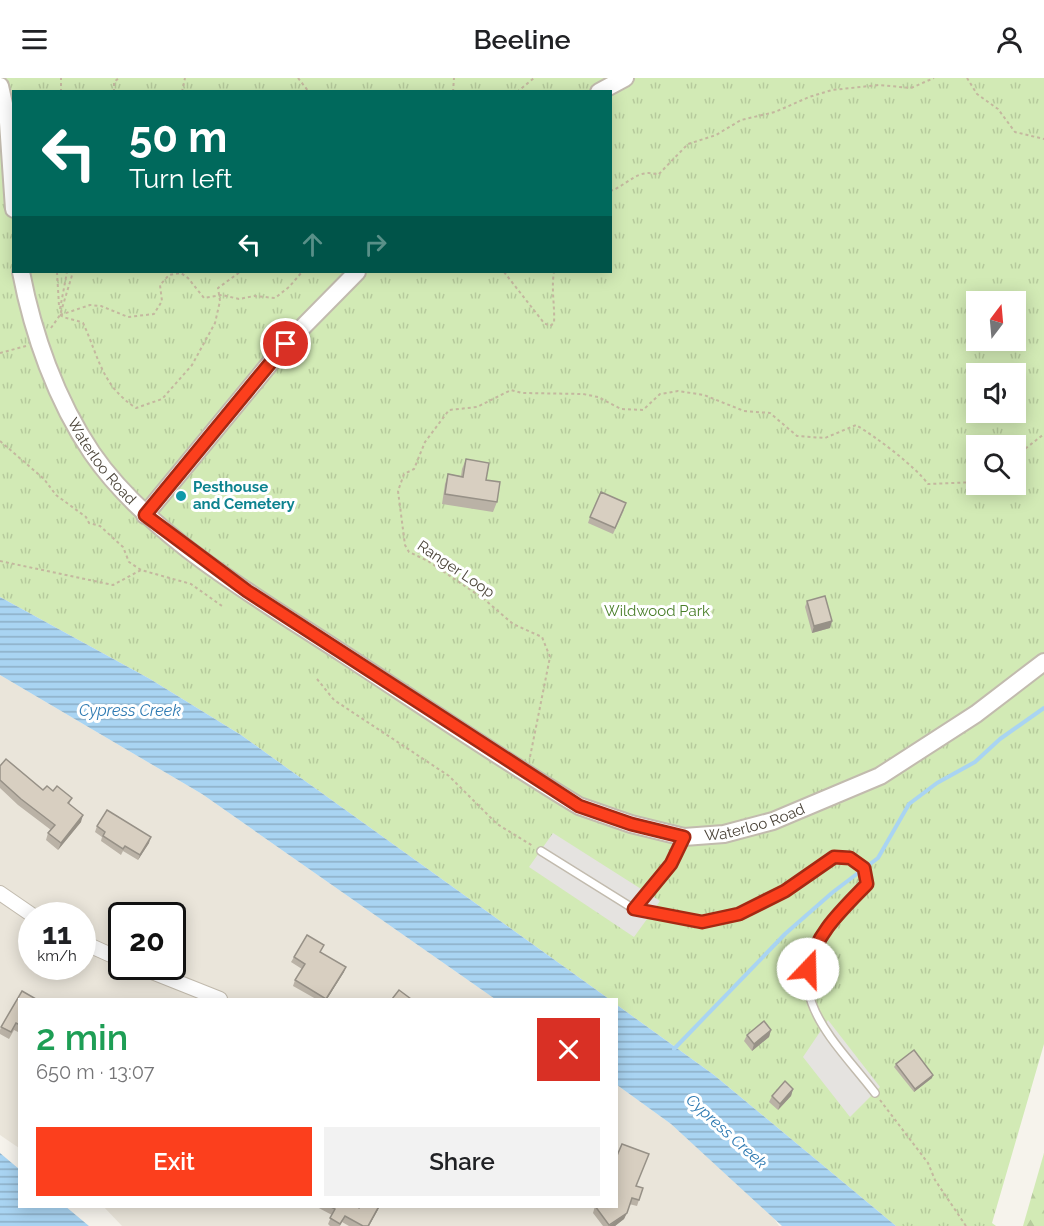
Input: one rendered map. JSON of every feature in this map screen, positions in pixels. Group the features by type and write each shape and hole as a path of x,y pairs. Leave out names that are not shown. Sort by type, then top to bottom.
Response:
{"street":[{"path":"603,90 625,78"},
{"path":"0,86 9,122 12,174"},
{"name":"Waterloo Road","path":"21,273 39,342 60,393 92,453 145,515 247,591 579,806 631,824 684,837 724,834 773,821 880,776 976,714 1044,662"},
{"path":"145,515 286,344 356,273"},
{"path":"0,893 18,905"},
{"path":"172,980 217,998"}],"lane":[{"path":"634,909 671,864 684,837"},
{"path":"541,851 634,909 702,922 739,914 785,891 834,857 850,858 864,868 867,884 825,929 811,956 805,982 814,1012 875,1093"}],"path":[{"path":"298,78 307,90"},
{"path":"519,90 534,78"},
{"path":"612,190 637,176 652,173 657,176 688,144 716,135 741,120 775,112 832,90 879,85 911,88 934,78"},
{"path":"967,78 976,93 998,109 1015,132 1044,139"},
{"path":"57,273 60,315"},
{"path":"60,315 67,273"},
{"path":"60,315 73,273"},
{"path":"60,315 90,305 101,306 128,317 154,314 162,301 160,285 169,275 181,273 204,298 219,295 239,299 254,296 275,298 301,273"},
{"path":"60,315 83,323 102,372 113,390 136,408 162,399 192,365 215,323 220,301 218,288 239,273"},
{"path":"505,273 544,323 550,326 554,324 555,308 551,289 554,273"},
{"name":"Ranger Loop","path":"527,774 550,657 542,636 513,624 484,599 428,561 409,552 405,544 398,490 404,474 414,469 425,442 449,410 477,407 511,390 583,394 598,397 621,409 643,410 660,393 678,391 704,394 744,411 770,413 796,436 825,438 856,425 878,438 928,484 966,482"},
{"path":"1026,448 1044,434"},
{"path":"0,441 44,479 56,495 86,517 89,523 100,526 123,548 129,562 141,570 191,584 222,606"},
{"path":"0,561 112,585 141,570"},
{"path":"317,679 334,700 449,776 498,824 541,851"},
{"path":"875,1093 928,1163 935,1180 966,1226"}],"shaded area":[{"path":"0,675 202,794 494,998 18,998 18,1147 0,1135"},
{"path":"553,833 660,901 634,937 529,867"},
{"path":"828,1020 880,1087 850,1117 803,1057"},
{"path":"618,1086 671,1124 772,1215 779,1226 122,1226 105,1208 618,1208"}],"green space":[{"name":"Wildwood Park","path":"0,78 1044,78 1044,1044 992,1223 996,1226 896,1226 714,1075 618,1006 618,998 608,998 241,735 150,679 0,597"},
{"path":"1044,1153 1044,1226 1023,1226"}],"water":[{"name":"Cypress Creek","path":"0,597 150,679 241,735 608,998 494,998 202,794 0,675"},
{"name":"Cypress Creek","path":"618,1006 714,1075 896,1226 782,1226 671,1124 618,1086"},
{"path":"0,1153 18,1168 18,1208 67,1208 89,1226 0,1226"}],"building":[{"path":"466,459 489,463 486,480 500,482 497,502 445,494 448,474 463,477"},
{"path":"601,492 626,503 615,528 590,517"},
{"path":"825,596 832,621 814,626 807,601"},
{"path":"6,759 43,790 47,786 53,791 57,786 72,798 68,803 83,815 61,843 48,833 55,825 0,780 0,766"},
{"path":"107,810 151,837 140,855 125,846 123,849 103,836 105,832 97,826"},
{"path":"307,935 324,945 320,952 346,967 327,998 324,998 295,980 305,964 294,957"},
{"path":"399,990 410,998 393,998"},
{"path":"22,991 34,998 18,998 18,1024 16,1023 11,1032 1,1027"},
{"path":"764,1021 771,1030 754,1044 747,1035"},
{"path":"914,1050 933,1075 915,1089 896,1064"},
{"path":"785,1081 793,1089 780,1104 772,1096"},
{"path":"622,1144 649,1154 636,1186 643,1188 639,1200 632,1198 627,1213 609,1225 596,1208 618,1208 618,1153"},
{"path":"333,1208 378,1208 368,1226 363,1226 345,1216 340,1224 330,1218 335,1209"}],"waterway":[{"path":"674,1049 785,934 833,892 878,858 909,804 937,783 975,762 1000,739 1044,708"}],"place":[{"name":"Pesthouse and Cemetery","path":"181,496"}],"route":[{"path":"286,344 145,515 247,591 579,806 631,824 684,837 671,864 634,909 655,915 702,922 739,914 785,891 834,857 850,858 864,868 867,884 825,929 811,956 808,969"}]}
